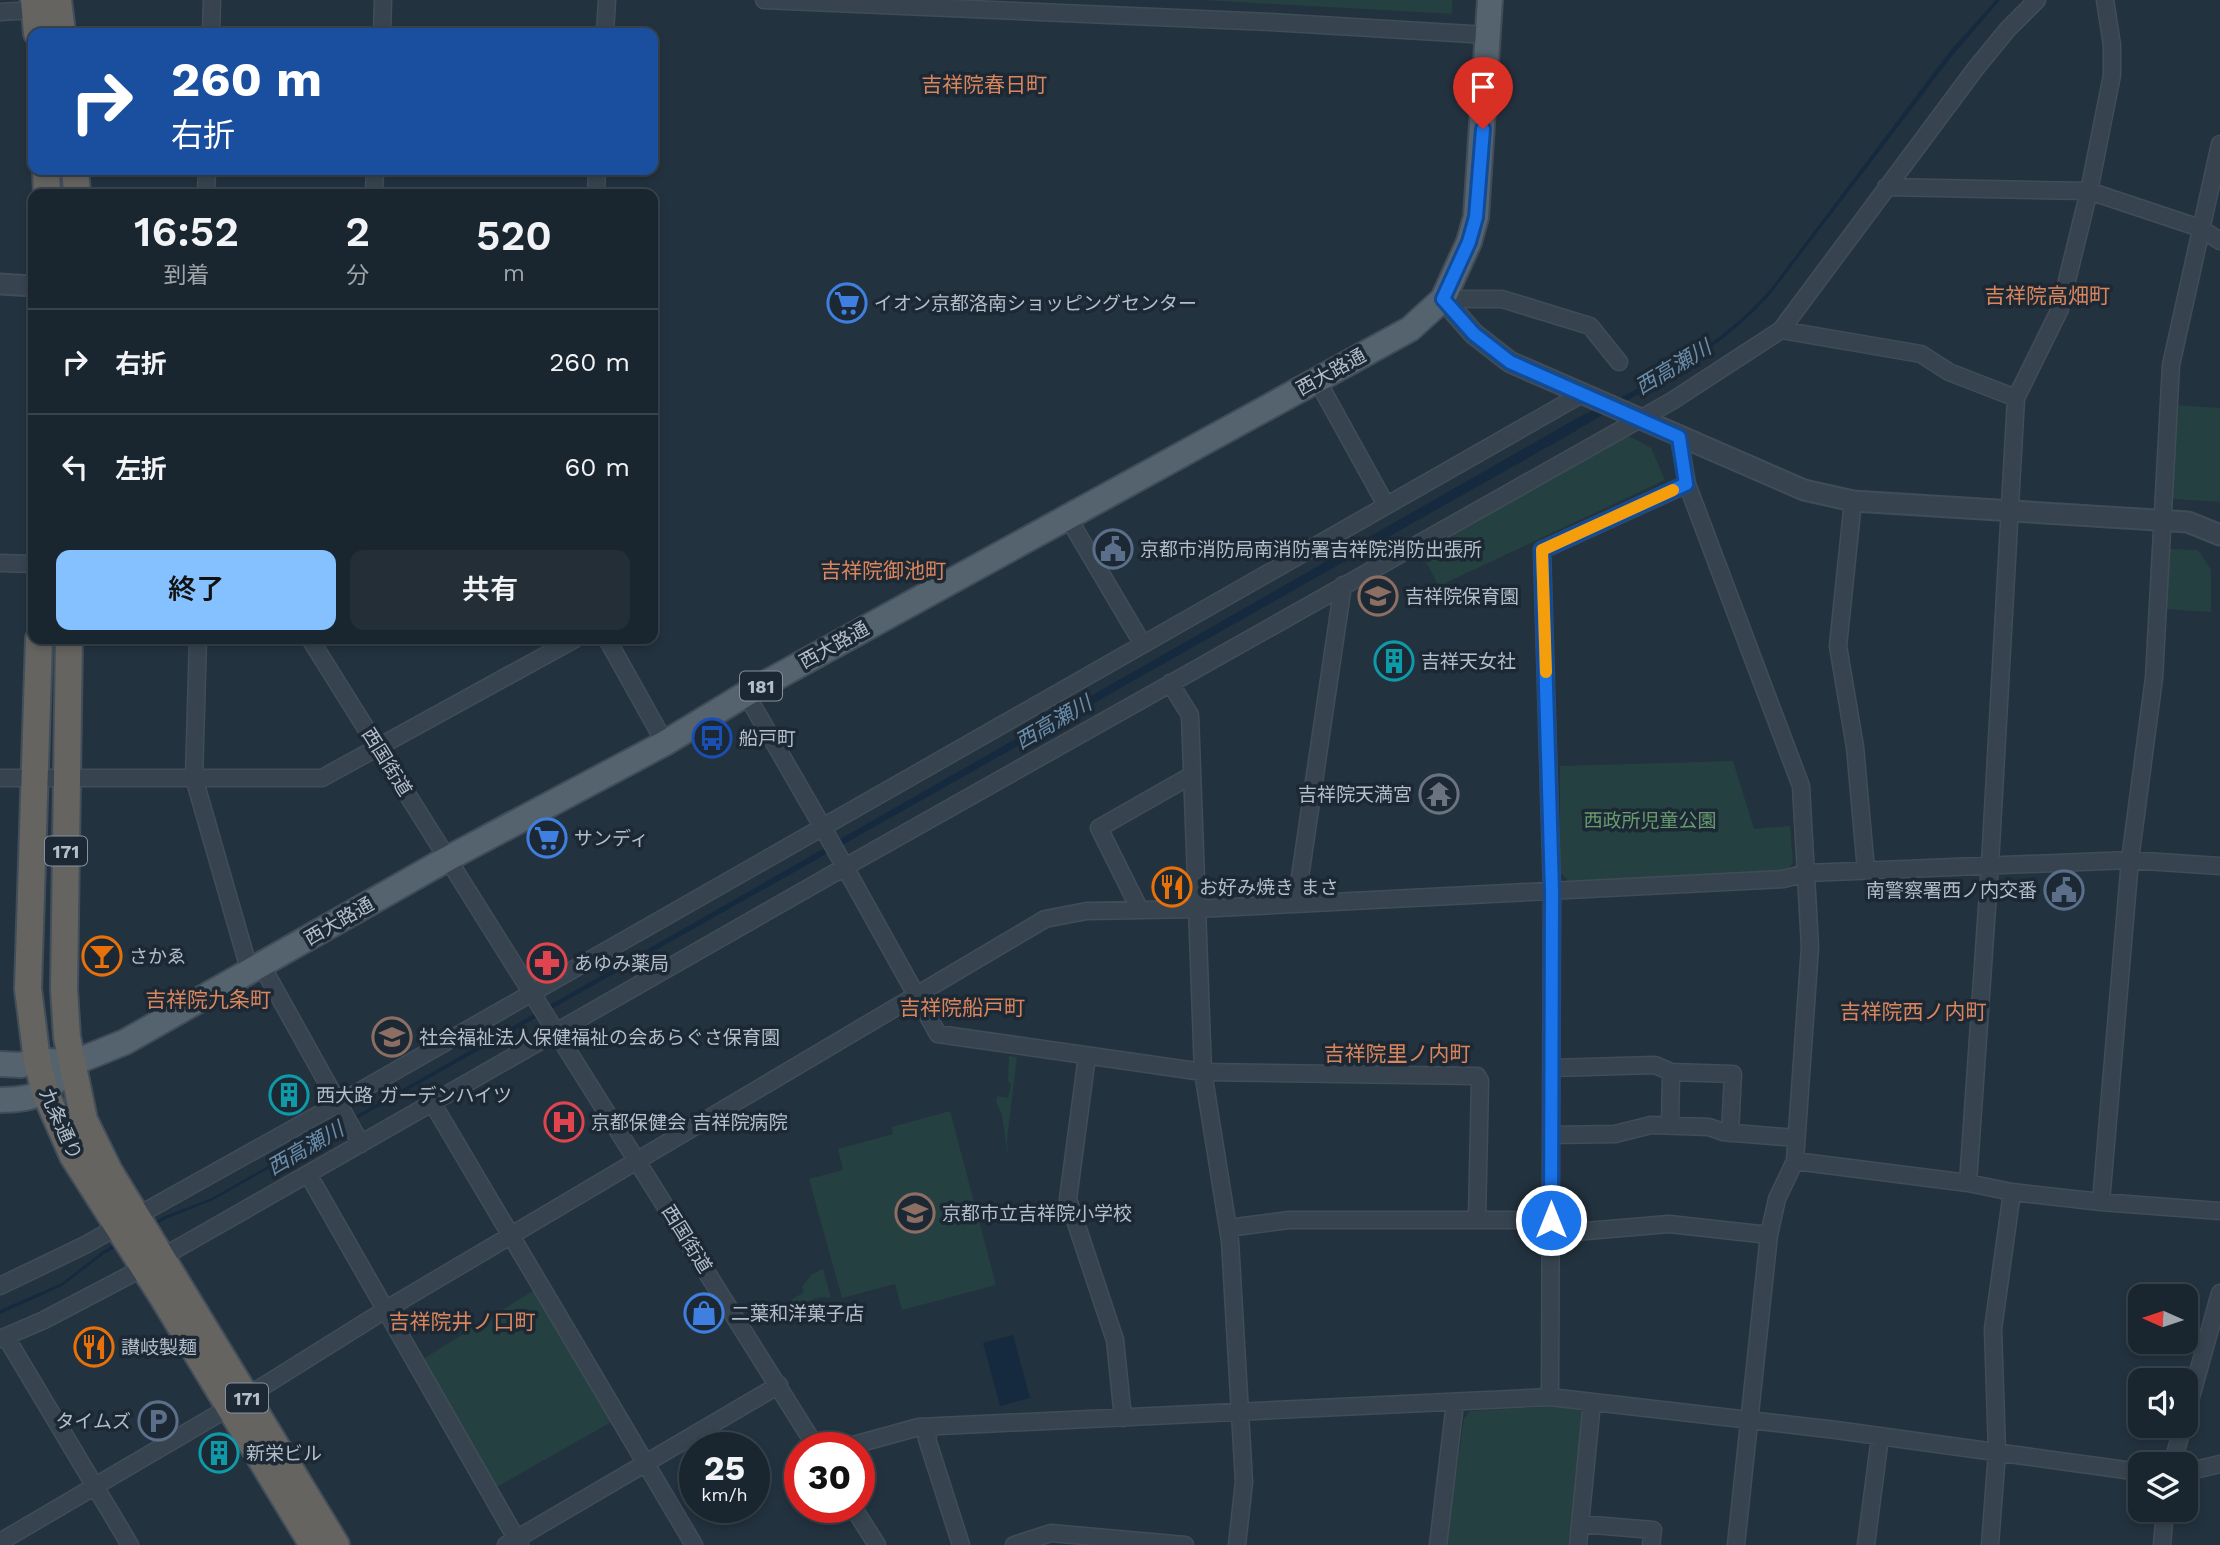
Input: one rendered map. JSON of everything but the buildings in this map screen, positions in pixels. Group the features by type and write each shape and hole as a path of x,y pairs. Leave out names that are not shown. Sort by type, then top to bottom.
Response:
{"highway":[{"path":"42,9 58,28"},
{"name":"九条通り","path":"39,644 28,989 37,1060 45,1092 73,1156 129,1224 238,1402 336,1545"},
{"name":"九条通り","path":"69,644 64,989 67,1037 84,1120 109,1171 129,1224"},
{"name":"九条通り","path":"238,1402 313,1545"}],"main road":[{"name":"181","path":"1443,299 1469,242 1476,217 1490,0"},
{"name":"西大路通","path":"45,1092 73,1063 125,1042 447,859 665,743 746,694 1410,329 1443,299"},
{"name":"西大路通","path":"0,1064 21,1065 37,1060 73,1063"},
{"path":"0,1100 20,1100 45,1092"}],"street":[{"path":"211,28 212,0"},
{"path":"382,28 383,0"},
{"path":"605,28 607,0"},
{"path":"764,0 925,4 1488,35"},
{"path":"130,1545 3,1338 151,1260 433,1104 555,1029 1343,585 1635,417 1672,401 1781,330 1976,68 2008,29 2037,0"},
{"path":"1968,1184 1990,864 2016,398 2060,309 2090,191 2112,75 2112,45 2105,0"},
{"path":"0,12 42,9"},
{"path":"2101,1202 2130,860 2154,678 2171,365 2220,144"},
{"path":"1886,187 2090,191 2200,228 2220,241"},
{"path":"0,284 28,286"},
{"path":"1443,299 1502,299 1590,326 1619,362"},
{"path":"1443,299 1474,334 1510,362 1804,490 1853,501 2196,524 2220,520"},
{"path":"1781,330 1921,354 1949,372 2016,398"},
{"path":"1317,380 1387,505"},
{"path":"0,1286 129,1224 1142,643 1585,395"},
{"path":"1679,437 1686,484 1801,786 1808,873 1810,947 1795,1161 1777,1199 1769,1235 1736,1545"},
{"path":"1550,1397 1552,891 1542,550 1686,484"},
{"path":"1853,501 1838,646 1855,747 1866,870"},
{"path":"1067,516 1142,643"},
{"path":"2196,524 2220,535"},
{"path":"0,563 28,564"},
{"path":"1296,904 1343,585"},
{"path":"198,644 194,778 256,969 339,1103 361,1144"},
{"name":"西国街道","path":"313,644 807,1432"},
{"path":"0,778 322,778 566,644"},
{"path":"610,644 665,743"},
{"path":"1170,683 1189,716 1203,1072 1228,1228 1244,1482 1237,1545"},
{"path":"746,694 938,1034 1203,1072 1477,1076 1477,1219"},
{"path":"1140,910 1099,828 1192,775"},
{"path":"0,1542 238,1402 385,1310 1045,919 1087,911 1196,909 1783,879 1808,873 1990,864 2130,860 2220,866"},
{"path":"1087,1056 1068,1199 1115,1340 1123,1418"},
{"path":"1552,1068 1655,1065 1671,1072 1732,1074 1730,1133"},
{"path":"1670,1125 1671,1072"},
{"path":"433,1104 694,1545"},
{"path":"1551,1135 1615,1134 1651,1125 1670,1125 1796,1138"},
{"path":"1795,1161 2012,1192 2220,1211"},
{"path":"308,1174 514,1543 779,1385"},
{"path":"1990,1545 1997,1452 1993,1329 2012,1192"},
{"path":"1228,1228 1289,1220 1477,1219 1551,1227 1669,1224 1769,1235"},
{"path":"2198,1372 2220,1293"},
{"path":"875,1439 919,1427 1550,1397 1750,1419 2128,1470"},
{"path":"1578,1545 1592,1402"},
{"path":"1438,1545 1455,1403"},
{"path":"930,1427 927,1439 961,1545"},
{"path":"1866,1545 1880,1437"},
{"path":"2198,1469 2220,1464"},
{"path":"2162,1545 2164,1522"},
{"path":"863,1523 877,1545"},
{"path":"1581,1524 1653,1530 1651,1545"},
{"path":"1014,1545 1051,1533 1185,1545"}],"green space":[{"path":"1203,0 1452,0 1452,14"},
{"path":"2176,405 2220,408 2220,502 2175,499 2170,494"},
{"path":"1625,434 1651,448 1665,480 1439,586 1419,549"},
{"path":"2169,549 2198,550 2211,570 2211,612 2164,609"},
{"name":"西政所児童公園","path":"1733,761 1754,829 1790,826 1793,862 1788,870 1569,881 1560,873 1560,766"},
{"path":"1009,1056 1017,1057 1007,1140 1008,1158 1002,1115 996,1102 997,1096 1008,1098 1011,1085 1008,1081"},
{"path":"950,1111 996,1285 902,1310 895,1284 842,1298 809,1179 843,1170 838,1149 893,1134 892,1127"},
{"path":"823,1269 831,1298 821,1297 784,1308 785,1304 804,1292 802,1287 811,1275"},
{"path":"536,1289 613,1421 495,1488 423,1359"},
{"path":"1562,1406 1579,1408 1585,1417 1568,1545 1445,1545 1464,1419 1470,1411"}],"water":[{"name":"西高瀬川","path":"1996,0 2000,0 1952,56 1768,297 1723,338 1673,373 1567,436 213,1200 166,1219 104,1254 62,1286 0,1314 0,1310 62,1283 103,1251 165,1216 212,1198 1579,417 1684,362 1731,328 1773,286 1950,51"},
{"path":"1013,1335 1030,1398 1000,1406 983,1343"}],"slow traffic":[{"path":"1546,672 1542,550 1673,490"}],"place":[{"name":"イオン京都洛南ショッピングセンター","path":"847,303"},
{"name":"京都市消防局南消防署吉祥院消防出張所","path":"1113,549"},
{"name":"吉祥院保育園","path":"1378,596"},
{"name":"吉祥天女社","path":"1394,661"},
{"name":"船戸町","path":"712,738"},
{"name":"吉祥院天満宮","path":"1439,794"},
{"name":"サンディ","path":"547,838"},
{"name":"お好み焼き まさ","path":"1172,887"},
{"name":"南警察署西ノ内交番","path":"2064,890"},
{"name":"さかゑ","path":"102,956"},
{"name":"あゆみ薬局","path":"547,963"},
{"name":"社会福祉法人保健福祉の会あらぐさ保育園","path":"392,1037"},
{"name":"西大路 ガーデンハイツ","path":"289,1095"},
{"name":"京都保健会 吉祥院病院","path":"564,1122"},
{"name":"京都市立吉祥院小学校","path":"915,1213"},
{"name":"二葉和洋菓子店","path":"704,1313"},
{"name":"讃岐製麺","path":"94,1347"},
{"name":"タイムズ","path":"158,1421"},
{"name":"新栄ビル","path":"219,1453"}],"district":[{"name":"吉祥院春日町","path":"984,84"},
{"name":"吉祥院高畑町","path":"2047,295"},
{"name":"吉祥院御池町","path":"883,570"},
{"name":"吉祥院九条町","path":"208,999"},
{"name":"吉祥院船戸町","path":"962,1007"},
{"name":"吉祥院西ノ内町","path":"1913,1011"},
{"name":"吉祥院里ノ内町","path":"1397,1053"},
{"name":"吉祥院井ノ口町","path":"462,1321"}],"route":[{"path":"1483,129 1476,217 1469,242 1443,299 1474,334 1510,362 1679,437 1686,484 1542,550 1552,891 1551,1220"}]}
